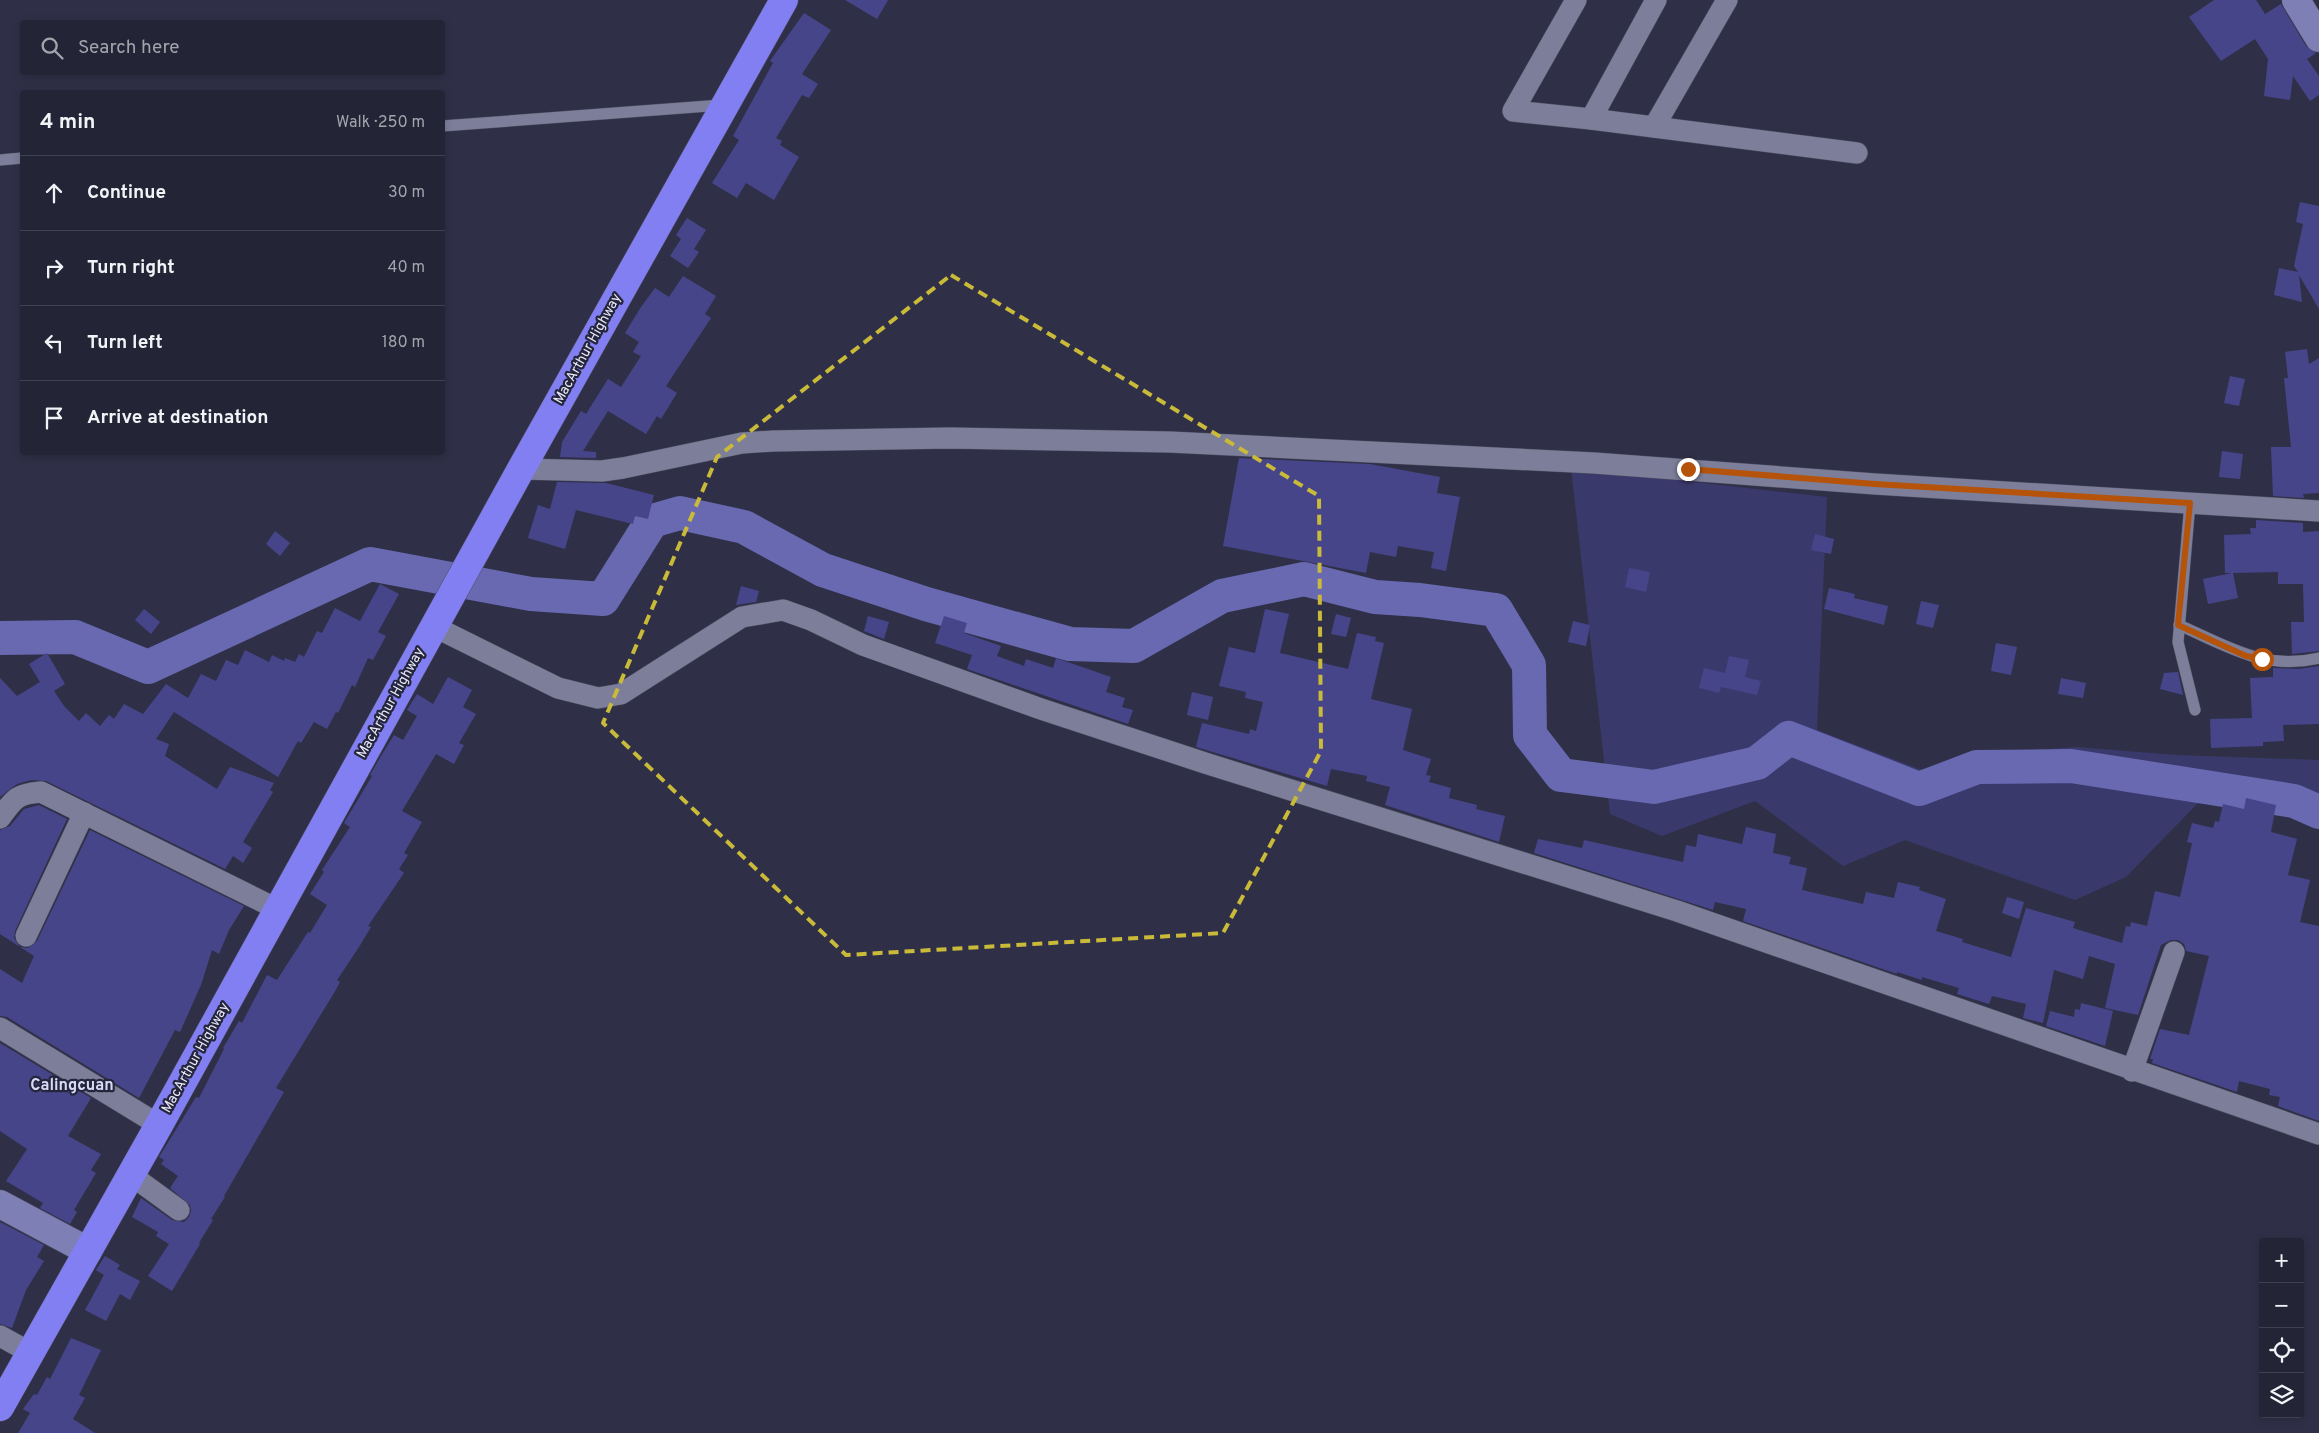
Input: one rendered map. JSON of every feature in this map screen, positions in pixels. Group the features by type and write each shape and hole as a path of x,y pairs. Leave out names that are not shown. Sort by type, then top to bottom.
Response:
{"highway":[{"name":"MacArthur Highway","path":"0,1407 159,1125 520,468 784,0"}],"street":[{"path":"1576,0 1513,111 1591,119 1857,153"},
{"path":"1591,119 1656,0"},
{"path":"1654,127 1726,0"},
{"path":"2296,0 2319,38"},
{"path":"520,468 602,471 742,443 773,441 950,438 1140,442 1249,445 1594,463 1875,484 2319,510"},
{"path":"436,620 558,688 598,698 622,694 742,617 783,610 810,620 863,645 1050,712 1205,763 1677,911 2132,1071 2319,1134"},
{"path":"0,818 23,793 41,792 277,909"},
{"path":"26,936 84,813"},
{"path":"2132,1071 2174,952"},
{"path":"0,1028 159,1125"},
{"path":"131,1175 179,1210"},
{"path":"0,1204 88,1251"},
{"path":"0,1336 30,1353"}],"lane":[{"path":"445,126 726,104"},
{"path":"0,160 20,158"},
{"path":"2190,503 2178,625 2180,656 2195,710"},
{"path":"2178,625 2254,658 2294,662 2319,658"}],"highlighted area":[{"path":"951,275 1319,496 1321,751 1223,933 846,955 603,723 717,457"}],"shaded area":[{"path":"1571,468 1827,497 1817,730 1927,772 1970,755 2076,747 2177,755 2319,760 2319,818 2293,806 2198,803 2126,877 2075,900 1905,840 1843,866 1755,801 1662,836 1610,814"}],"building":[{"path":"845,0 888,0 877,19"},
{"path":"2214,0 2256,0 2265,14 2281,4 2306,46 2316,53 2307,59 2319,76 2319,95 2310,101 2293,76 2290,100 2264,96 2268,59 2255,39 2221,61 2189,17"},
{"path":"804,13 831,30 802,74 818,84 809,98 802,95 776,138 782,141 780,145 799,157 774,200 746,183 737,198 712,183 739,140 733,136 773,63 770,61"},
{"path":"2300,202 2319,206 2319,309 2299,275 2302,302 2274,295 2279,268 2298,272 2294,266 2303,224 2296,222"},
{"path":"687,218 706,230 694,249 699,252 688,268 670,256 681,239 676,235"},
{"path":"683,276 716,296 705,314 711,318 666,386 677,393 661,419 657,416 646,434 608,411 583,451 596,452 596,458 560,457 562,442 581,411 586,414 608,379 621,387 641,356 633,352 639,342 625,333 641,307 655,288 669,297"},
{"path":"2307,349 2309,364 2319,358 2319,493 2303,494 2304,498 2273,496 2271,447 2291,447 2284,378 2288,378 2285,352"},
{"path":"2230,376 2245,379 2239,406 2224,403"},
{"path":"2222,451 2243,454 2240,479 2219,477"},
{"path":"1239,458 1370,464 1440,477 1437,493 1460,497 1446,571 1431,568 1434,552 1398,546 1396,557 1370,552 1366,573 1223,546"},
{"path":"557,482 606,483 654,495 648,519 635,516 633,524 576,510 565,549 528,538 538,505 550,509"},
{"path":"2256,520 2303,523 2303,532 2319,531 2319,651 2292,654 2291,622 2304,622 2303,584 2278,584 2278,572 2233,573 2238,598 2208,604 2203,579 2232,573 2225,573 2224,535 2251,534 2250,528 2256,528"},
{"path":"275,531 290,543 280,556 266,544"},
{"path":"1815,534 1834,539 1831,554 1811,550"},
{"path":"1629,568 1650,572 1646,592 1625,587"},
{"path":"380,584 399,594 378,632 386,636 373,660 368,658 355,687 352,685 338,713 336,712 327,729 314,722 301,743 298,741 278,777 174,712 156,739 169,744 165,756 217,789 230,767 274,783 270,790 273,792 243,842 252,848 243,863 233,856 225,869 46,781 31,780 17,784 0,797 0,678 17,696 40,682 29,664 47,653 65,684 54,691 64,706 79,721 86,713 100,726 109,715 114,719 124,704 143,714 166,684 188,698 201,674 216,681 226,660 238,665 245,650 269,662 272,655 284,661 285,658 295,662 299,654 304,657 317,631 322,633 335,608 360,621"},
{"path":"741,586 759,591 756,602 736,605"},
{"path":"1829,588 1855,594 1854,598 1888,606 1884,625 1824,609"},
{"path":"1921,601 1939,605 1933,628 1916,624"},
{"path":"144,609 160,622 151,634 135,620"},
{"path":"1265,609 1289,614 1280,653 1348,669 1357,633 1376,637 1375,641 1384,643 1371,699 1412,709 1403,750 1431,759 1426,775 1431,776 1429,782 1451,788 1449,798 1477,805 1476,809 1505,816 1499,842 1385,805 1390,787 1366,781 1367,776 1331,769 1327,786 1196,747 1202,723 1249,734 1250,729 1256,731 1263,702 1245,698 1246,692 1219,686 1229,647 1255,653"},
{"path":"1336,614 1351,618 1346,637 1331,634"},
{"path":"868,616 889,622 884,639 864,631"},
{"path":"944,616 967,623 964,633 1001,646 997,656 1024,666 1026,659 1053,668 1056,658 1111,677 1106,692 1125,698 1122,707 1133,710 1128,724 967,669 972,655 935,643"},
{"path":"1573,621 1590,625 1586,646 1568,642"},
{"path":"1996,643 2017,647 2011,675 1991,671"},
{"path":"1729,656 1749,660 1745,677 1761,681 1757,695 1721,687 1719,693 1699,688 1704,668 1725,673"},
{"path":"2319,666 2319,724 2283,725 2284,741 2263,742 2263,746 2211,748 2210,719 2252,718 2250,678 2273,677 2273,668 2299,669"},
{"path":"2178,672 2183,695 2160,689 2164,673"},
{"path":"448,677 472,690 463,707 476,714 459,743 464,745 454,764 436,754 402,811 422,822 404,853 408,855 399,869 404,873 368,926 371,927 337,980 340,982 334,993 276,1088 284,1092 172,1291 148,1276 169,1244 156,1236 158,1232 132,1217 141,1198 172,1220 184,1222 189,1217 190,1205 170,1188 178,1176 161,1164 164,1160 159,1157 196,1097 199,1098 223,1048 239,1021 242,1023 267,975 277,980 327,905 310,894 324,872 322,870 350,827 344,823 372,776 370,775 381,756 394,735 403,740 417,716 407,710 417,694 433,704"},
{"path":"2061,678 2086,683 2083,698 2058,694"},
{"path":"1192,692 1213,697 1208,720 1187,715"},
{"path":"2246,798 2276,805 2271,832 2297,839 2288,875 2310,880 2300,922 2319,926 2319,1121 2278,1106 2280,1097 2269,1095 2270,1089 2239,1081 2237,1092 2152,1063 2153,1059 2150,1059 2160,1029 2189,1035 2209,956 2186,951 2184,944 2178,940 2171,940 2161,945 2138,1015 2105,1008 2115,964 2089,956 2083,979 2054,970 2043,1023 2023,1018 2026,1004 1992,996 1989,1004 1957,994 1959,988 1922,977 1922,980 1897,972 1897,974 1743,921 1746,909 1715,902 1713,910 1534,853 1538,839 1582,848 1584,840 1683,862 1686,845 1696,847 1698,834 1742,844 1746,827 1776,834 1773,853 1791,857 1789,864 1807,868 1802,890 1863,904 1866,892 1894,898 1898,882 1920,887 1919,890 1946,899 1936,931 1963,939 1962,942 2011,957 2026,908 2075,922 2073,928 2122,943 2126,926 2130,927 2131,922 2147,926 2155,891 2180,897 2192,843 2187,842 2192,823 2213,828 2215,821 2219,822 2223,804 2244,809"},
{"path":"39,805 67,819 15,931 14,938 20,947 0,934 0,830 10,826 24,809"},
{"path":"90,830 244,906 229,930 219,954 212,950 201,985 180,1032 175,1030 139,1098 7,1017 0,1016 0,969 22,983 34,956 20,947 28,948 37,941"},
{"path":"2007,897 2024,902 2019,919 2002,913"},
{"path":"2081,1003 2113,1011 2105,1046 2046,1026 2050,1011 2074,1017 2075,1009 2080,1010"},
{"path":"0,1043 91,1098 68,1136 101,1154 91,1170 96,1173 74,1210 77,1212 70,1224 40,1208 43,1203 6,1181 27,1149 0,1131"},
{"path":"0,1222 44,1245 37,1257 44,1261 26,1290 12,1328 0,1324"},
{"path":"105,1256 120,1265 117,1269 140,1281 130,1300 120,1294 106,1321 85,1310 104,1275 96,1270"},
{"path":"71,1338 101,1350 79,1395 85,1398 73,1419 95,1433 18,1433 30,1413 23,1409 34,1394 37,1395 47,1377 50,1379"}],"waterway":[{"path":"0,638 75,637 148,667 370,564 531,594 603,599 652,521 680,513 744,527 823,570 926,604 1070,644 1134,646 1222,596 1304,579 1375,597 1420,600 1496,610 1529,665 1530,735 1561,775 1654,787 1757,763 1789,738 1919,789 1977,767 2071,766 2294,801 2319,812"}],"district":[{"name":"Calingcuan","path":"72,1086"}],"route":[{"path":"1688,469 1875,484 2190,503 2178,625 2230,647 2246,656 2262,659"}]}
